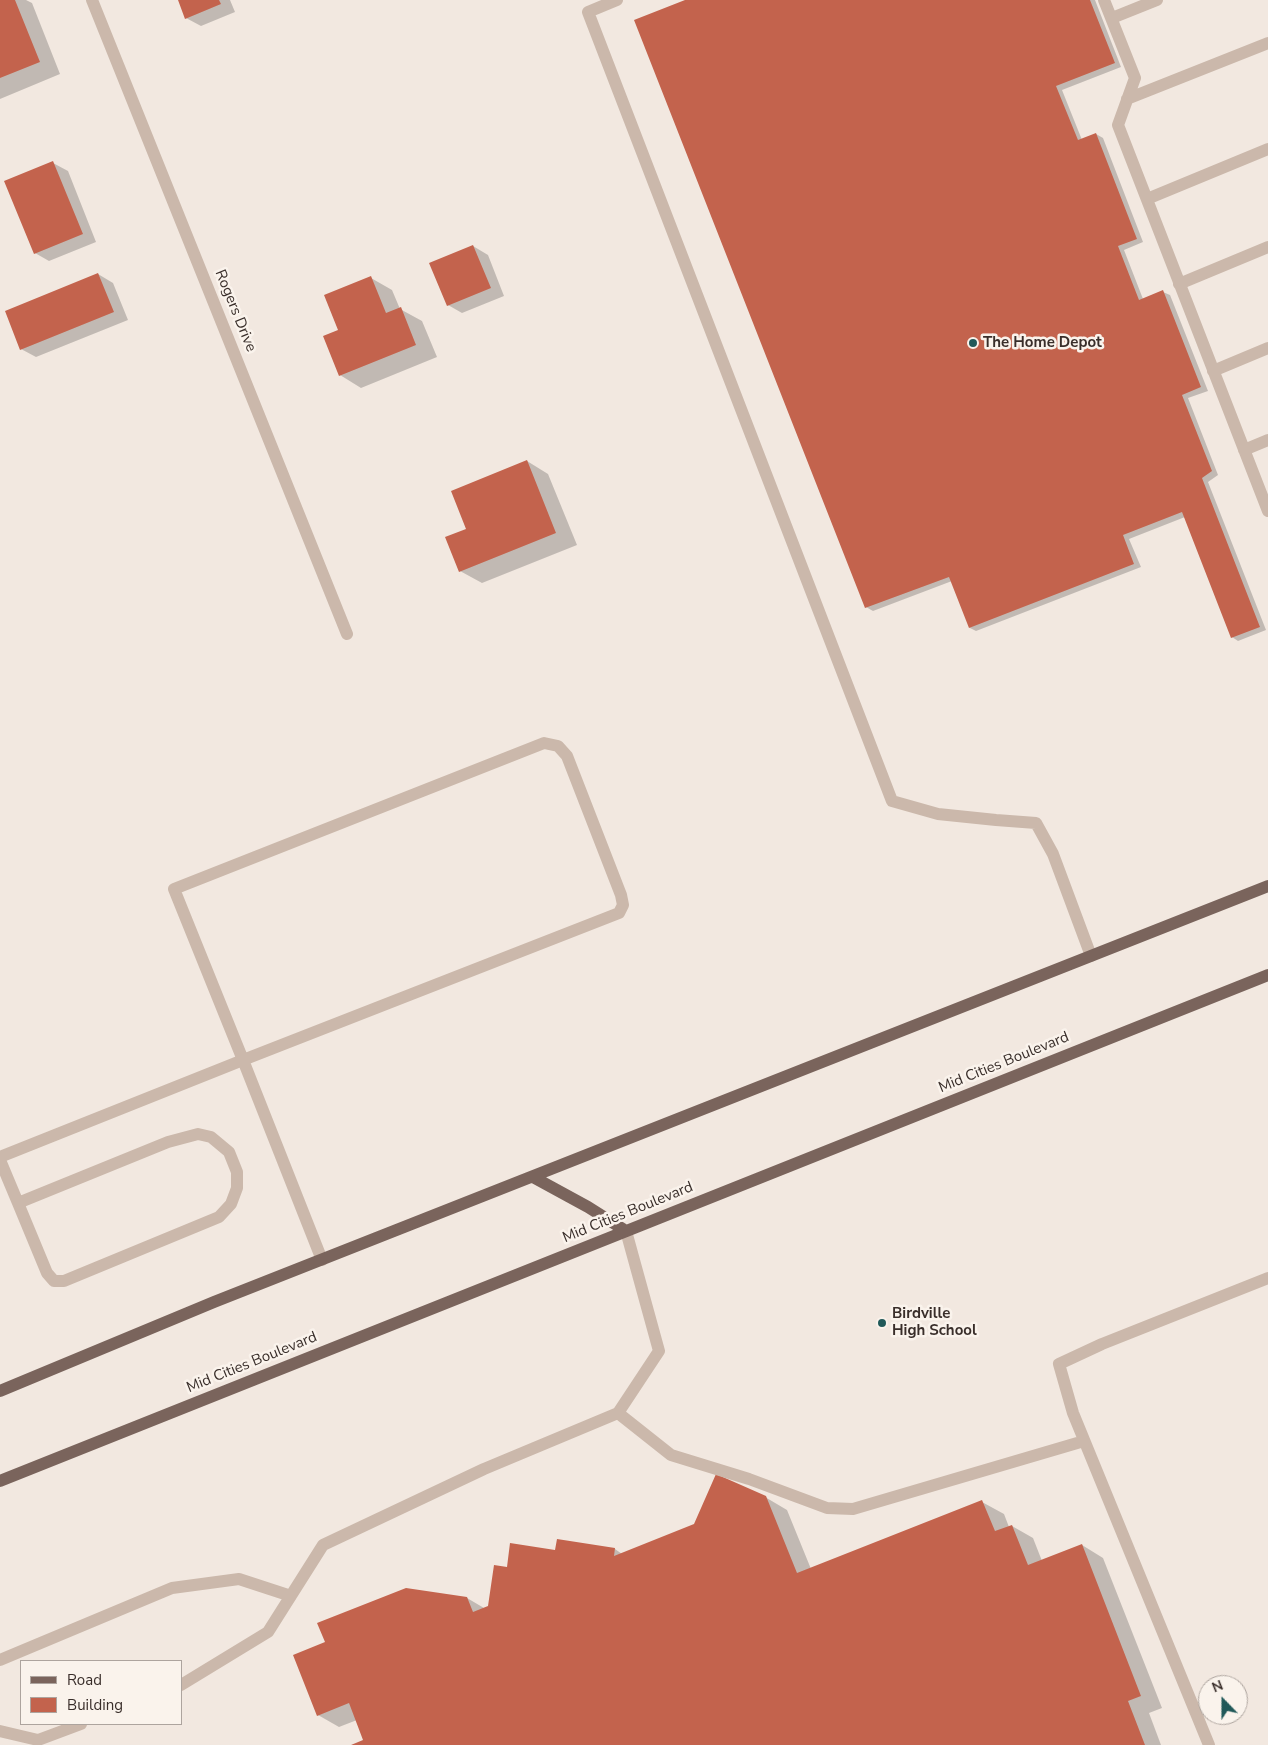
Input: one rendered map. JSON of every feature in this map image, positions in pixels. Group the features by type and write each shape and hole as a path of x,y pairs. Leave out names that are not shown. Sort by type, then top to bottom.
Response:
{"main road":[{"path":"0,1391 214,1302 1268,886"},
{"name":"Mid Cities Boulevard","path":"0,1482 1268,975"},
{"path":"533,1177 588,1207 626,1231"}],"lane":[{"name":"Rogers Drive","path":"92,0 347,634"},
{"path":"617,0 588,12 892,801 938,814 1036,823 1053,854 1091,956"},
{"path":"1104,0 1135,78 1118,125 1268,511"},
{"path":"1112,18 1157,0"},
{"path":"1127,99 1268,43"},
{"path":"1147,199 1268,149"},
{"path":"1179,284 1268,247"},
{"path":"1213,371 1268,348"},
{"path":"1244,450 1268,440"},
{"path":"18,1203 168,1142 198,1134 211,1137 229,1152 237,1172 237,1188 231,1204 220,1217 64,1281 54,1281 47,1273 18,1203 0,1159 243,1060 619,913 623,905 621,895 567,756 558,746 544,743 174,889 243,1060 322,1260"},
{"path":"182,1684 268,1632 323,1545 484,1468 618,1413 659,1351 626,1231"},
{"path":"1209,1745 1073,1414 1060,1364 1102,1344 1268,1278"},
{"path":"618,1413 671,1454 749,1479 827,1508 853,1509 1084,1441"},
{"path":"0,1660 172,1588 239,1579 291,1596"},
{"path":"0,1731 38,1740 78,1725"}],"building":[{"path":"0,0 15,0 40,62 0,78"},
{"path":"178,0 219,0 221,4 185,19"},
{"name":"The Home Depot","path":"685,0 1090,0 1115,63 1056,86 1078,140 1096,133 1137,239 1118,246 1139,300 1163,290 1201,387 1182,395 1212,471 1202,478 1260,627 1231,638 1182,512 1123,535 1134,564 969,628 949,577 865,608 634,20"},
{"path":"53,161 83,234 34,254 4,181"},
{"path":"473,245 491,288 447,306 429,263"},
{"path":"98,273 114,312 20,350 5,311"},
{"path":"371,276 386,313 401,307 416,345 339,376 323,336 338,330 324,295"},
{"path":"527,460 556,533 459,572 445,537 466,529 451,491"},
{"path":"716,1474 766,1496 797,1573 982,1500 995,1531 1012,1525 1028,1565 1082,1544 1141,1696 1128,1701 1145,1745 351,1745 363,1740 349,1703 317,1716 293,1655 325,1642 317,1623 406,1588 467,1597 473,1612 488,1606 494,1565 507,1567 510,1543 555,1550 557,1539 615,1548 614,1556 694,1524"}],"place":[{"name":"The Home Depot","path":"973,343"},
{"name":"Birdville High School","path":"882,1323"}]}
